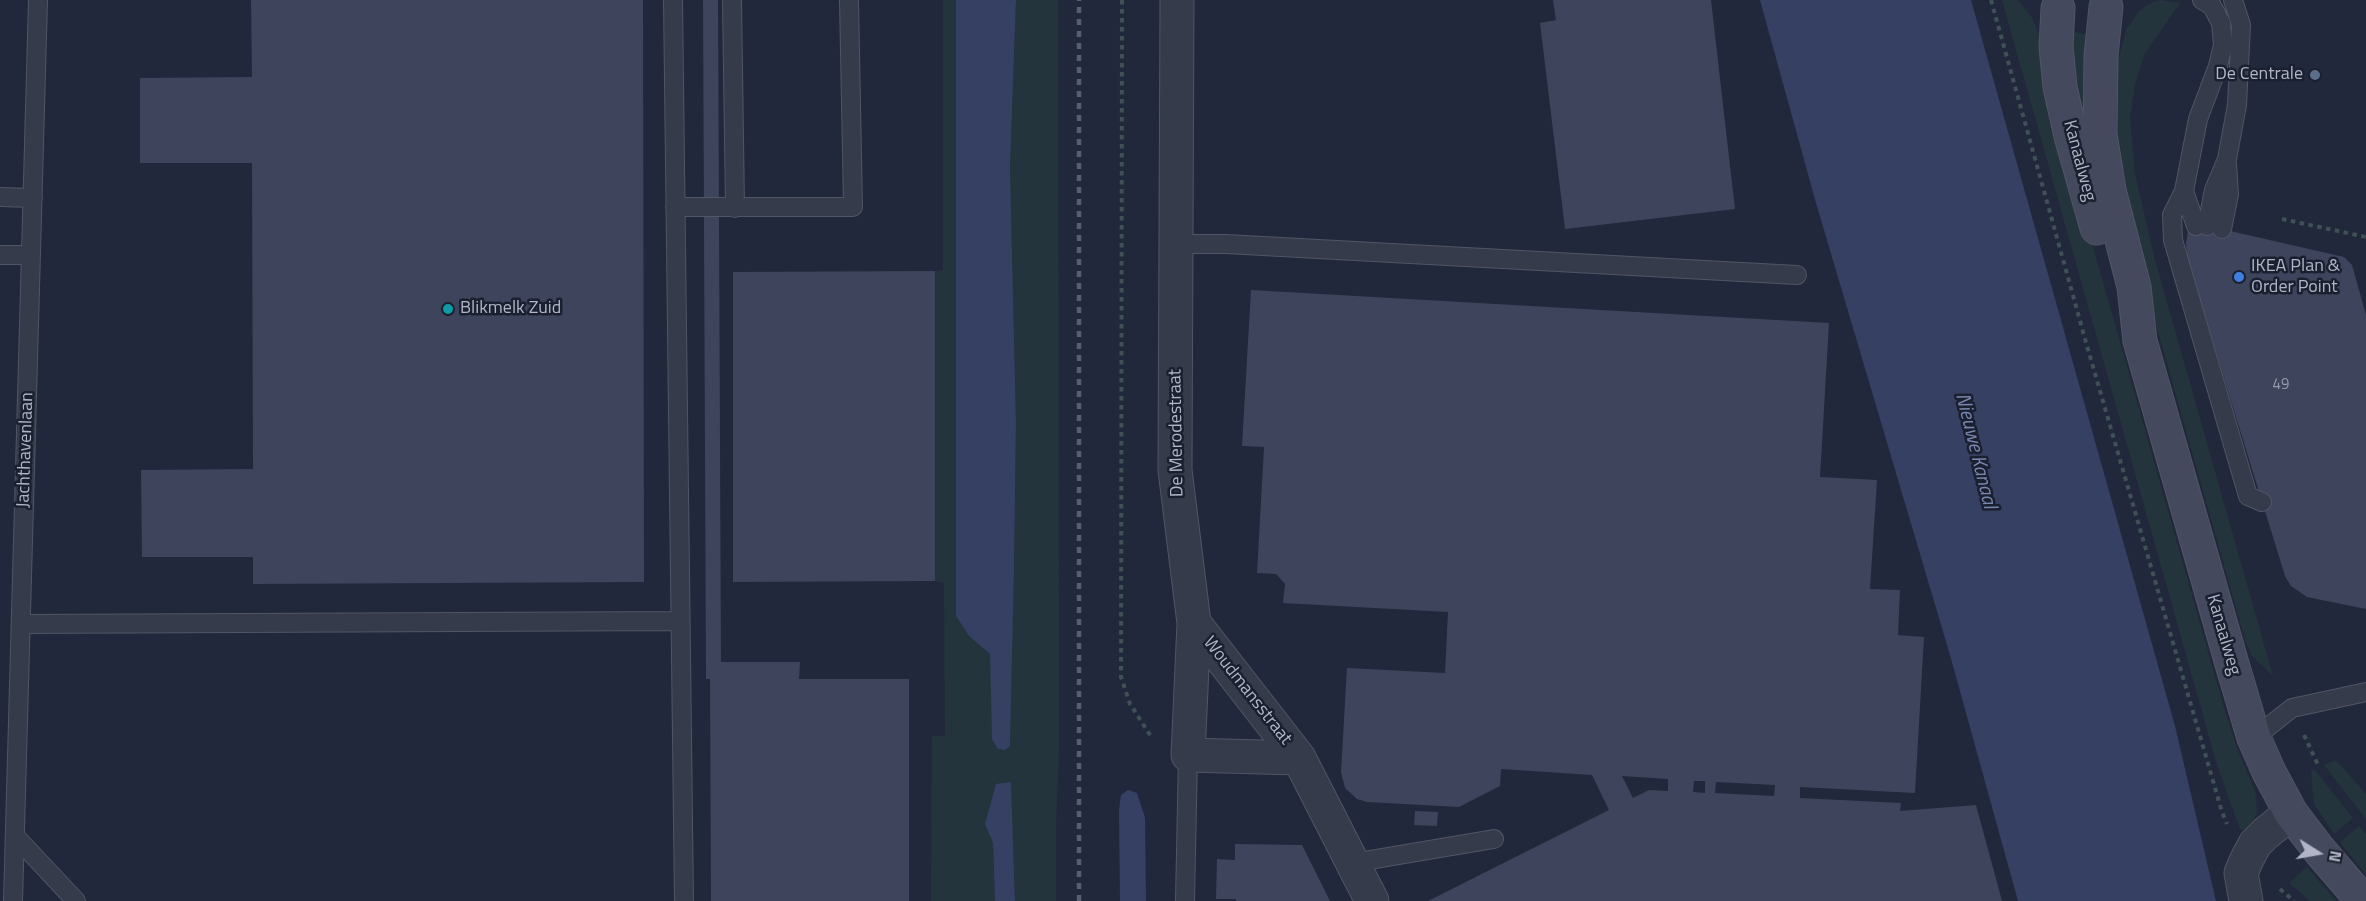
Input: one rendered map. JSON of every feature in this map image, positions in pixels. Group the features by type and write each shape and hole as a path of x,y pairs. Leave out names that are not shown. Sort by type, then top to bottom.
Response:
{"main road":[{"name":"Kanaalweg","path":"2140,341 2114,292 2071,136 2060,87 2049,4 2082,12 2114,3 2101,56 2100,134 2109,190 2134,287 2140,341 2254,738 2291,813 2327,860 2363,901"}],"street":[{"name":"De Merodestraat","path":"1177,0 1175,470 1194,623 1188,755"},
{"name":"Woudmansstraat","path":"1194,623 1299,758 1371,901"},
{"name":"Woudmansstraat","path":"1188,755 1299,758"},
{"path":"2246,901 2241,873 2247,859 2255,844 2291,813"}],"lane":[{"name":"Jachthavenlaan","path":"13,901 38,0"},
{"path":"673,0 684,901"},
{"path":"732,0 735,208"},
{"path":"675,207 853,207 849,0"},
{"path":"2202,0 2212,6 2221,23 2223,45 2218,66 2198,119 2184,191 2172,215 2173,240 2248,496 2262,502"},
{"path":"2184,191 2208,227 2214,190 2227,159 2236,105 2241,25 2233,0"},
{"path":"0,197 33,198"},
{"path":"1177,244 1238,245 1797,275"},
{"path":"0,255 31,255"},
{"path":"21,624 680,621"},
{"path":"2254,738 2292,708 2366,692"},
{"name":"De Merodestraat","path":"1185,901 1188,755"},
{"path":"15,836 76,901"},
{"path":"1352,863 1494,839"}],"path":[{"path":"1122,0 1121,677 1130,704 1149,736 1170,752 1188,755"},
{"path":"1990,0 2222,812 2234,839 2247,859 2294,901"},
{"path":"2282,219 2366,237"}],"shaded area":[{"path":"943,0 956,0 956,616 969,636 990,654 998,749 1005,750 1010,746 1014,571 1016,422 1010,167 1016,0 1058,0 1059,750 1056,901 1015,901 1011,783 985,824 993,843 995,901 931,901 932,736 945,736 944,583 935,581 935,271 943,270"},
{"path":"2002,0 2018,0 2032,18 2042,41 2050,96 2225,711 2255,791 2257,811 2254,820 2246,830 2240,829 2217,765"},
{"path":"2159,0 2180,3 2145,53 2135,84 2130,118 2135,174 2155,260 2273,676 2252,656 2246,643 2138,261 2114,136 2117,65 2126,30 2139,11"},
{"path":"2075,32 2089,35 2088,92 2082,134 2070,36"},
{"path":"2336,760 2366,794 2366,819 2324,765"},
{"path":"2314,769 2353,818 2334,834 2314,804 2311,771"},
{"path":"2359,826 2366,834 2366,875 2340,842"},
{"path":"2307,867 2336,901 2310,901 2289,883"}],"water":[{"path":"956,0 1016,0 1010,167 1016,422 1014,571 1010,746 1005,750 998,749 992,739 990,654 969,636 956,616"},
{"name":"Nieuwe Kanaal","path":"1760,0 1971,0 2175,726 2216,901 2018,901 1950,655 1816,203"},
{"path":"1011,782 1015,901 995,901 993,843 985,824 996,784"},
{"path":"1128,790 1137,793 1145,818 1146,901 1120,901 1119,810 1121,795"}],"building":[{"name":"Blikmelk Zuid","path":"251,0 643,0 644,582 253,584 253,557 142,557 141,470 253,469 252,163 140,163 140,78 252,77"},
{"path":"703,0 718,0 721,662 800,662 799,679 909,679 909,901 711,901 710,679 706,679"},
{"path":"1553,0 1711,0 1735,209 1565,229 1540,23 1556,20"},
{"path":"2204,225 2344,257 2352,265 2366,315 2366,609 2307,597 2291,586 2285,576 2187,258 2188,231"},
{"path":"935,271 935,581 733,582 733,272"},
{"path":"1251,290 1829,323 1820,477 1877,480 1870,589 1900,590 1898,635 1924,637 1915,793 1800,787 1800,798 1901,803 1900,811 1976,805 2002,901 1428,901 1609,810 1592,775 1501,769 1500,786 1459,807 1367,802 1357,799 1345,788 1341,772 1347,668 1445,673 1448,612 1283,603 1285,584 1276,574 1257,573 1264,447 1242,446","holes":["1622,776 1668,779 1668,791 1649,790 1633,798","1694,781 1705,781 1705,793 1693,792","1716,782 1775,785 1774,796 1715,793"]},
{"path":"1415,811 1438,812 1437,826 1414,825"},
{"path":"1235,844 1302,845 1330,901 1216,899 1217,859 1235,860"}],"railway":[{"path":"1079,0 1079,901"}],"place":[{"name":"De Centrale","path":"2315,75"},
{"name":"IKEA Plan & Order Point","path":"2239,277"},
{"name":"Blikmelk Zuid","path":"448,309"}]}
